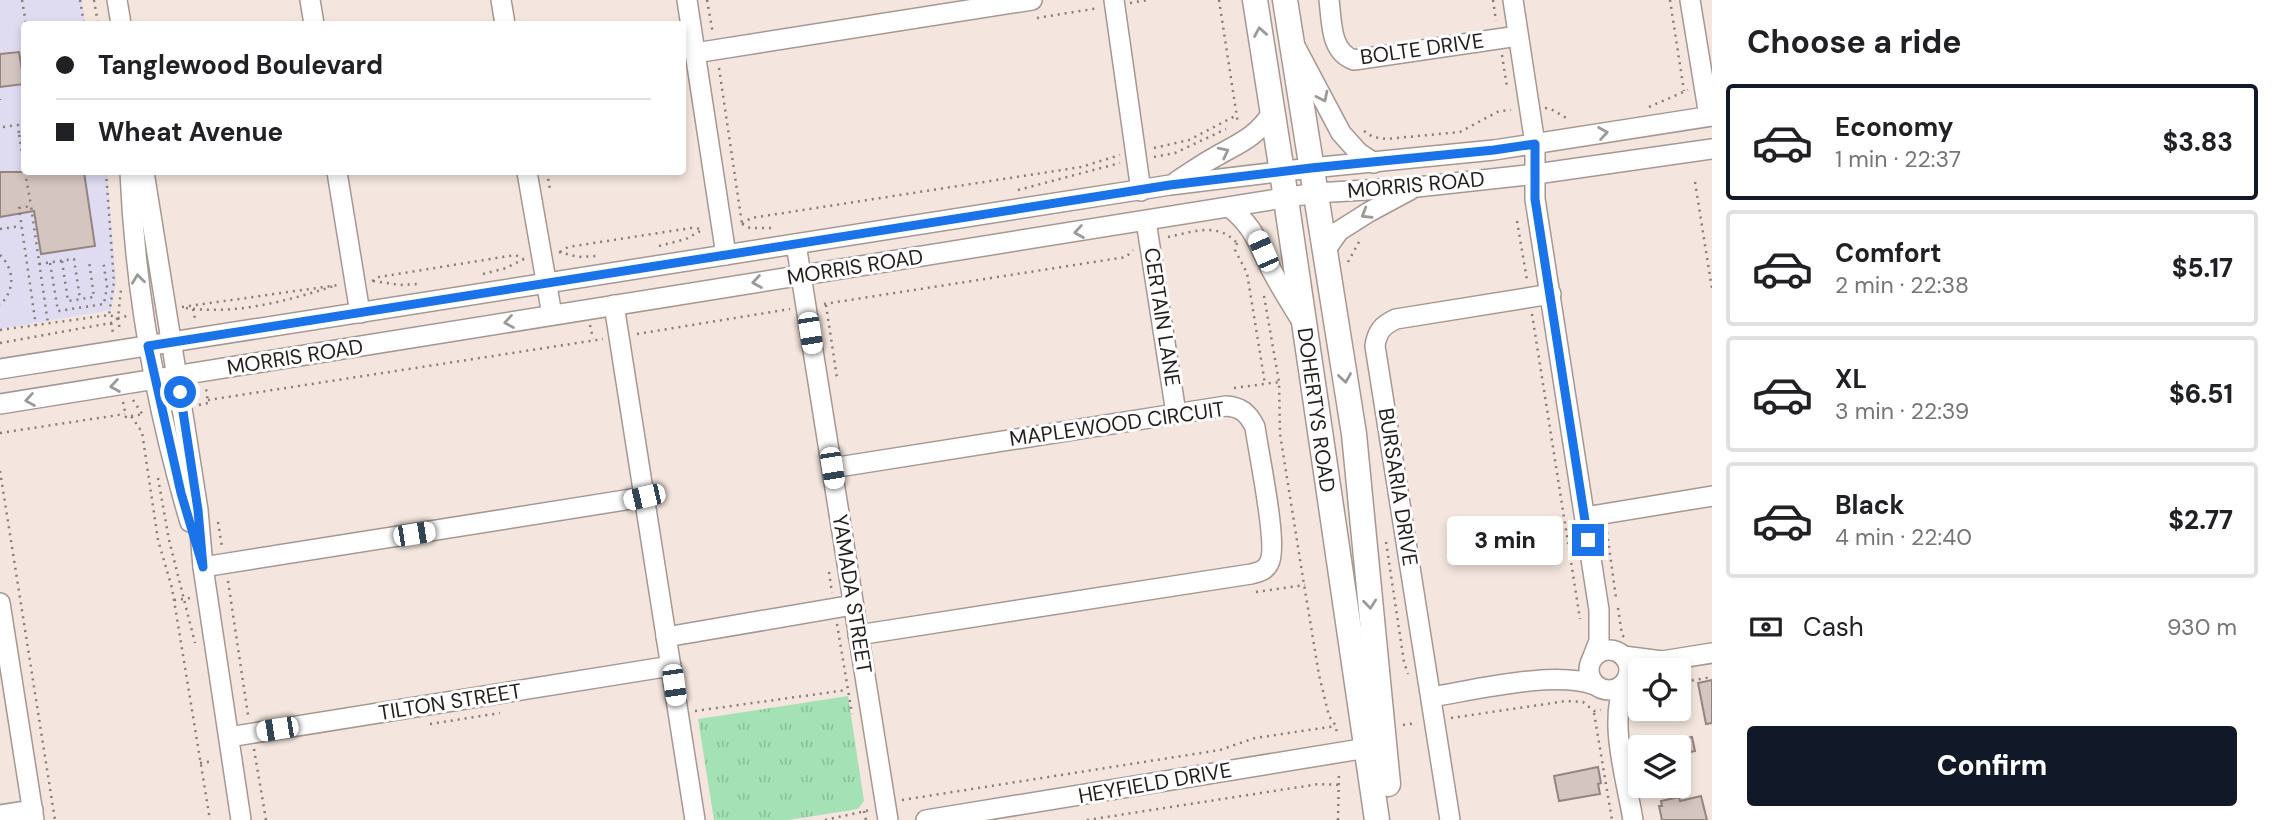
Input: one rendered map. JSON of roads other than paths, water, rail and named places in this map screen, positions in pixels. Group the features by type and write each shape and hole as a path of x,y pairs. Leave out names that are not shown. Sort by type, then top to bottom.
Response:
{"main road":[{"name":"DOHERTYS ROAD","path":"1255,0 1303,324 1383,739 1377,820"},
{"name":"DOHERTYS ROAD","path":"1285,0 1354,433 1390,820"}],"street":[{"path":"117,0 120,21"},
{"path":"310,0 314,21"},
{"path":"501,0 504,21"},
{"path":"687,0 726,256"},
{"path":"695,53 1032,0"},
{"path":"1114,0 1141,191"},
{"name":"BOLTE DRIVE","path":"1329,0 1338,49 1344,56 1354,60 1518,36"},
{"path":"1513,0 1535,144 1535,199 1550,294 1594,515 1600,610 1599,641 1588,671 1608,715 1633,820"},
{"path":"1690,0 1710,116"},
{"path":"1291,37 1341,133 1359,153 1374,163"},
{"path":"1170,185 1247,141 1261,130 1272,113"},
{"name":"MORRIS ROAD","path":"0,369 1170,185 1535,144 1710,116"},
{"name":"MORRIS ROAD","path":"0,404 1315,193 1418,187 1711,154"},
{"path":"130,175 133,237 148,346 181,493 203,567"},
{"path":"144,175 198,510 203,567 242,820"},
{"path":"337,175 360,313"},
{"path":"528,175 552,315"},
{"path":"1324,251 1339,231 1418,187"},
{"path":"1229,206 1255,233 1271,270 1303,324"},
{"name":"CERTAIN LANE","path":"1146,221 1176,413"},
{"name":"YAMADA STREET","path":"796,244 887,814"},
{"name":"BURSARIA DRIVE","path":"1450,820 1376,337 1380,329 1396,319 1550,294"},
{"path":"614,305 695,820"},
{"name":"MAPLEWOOD CIRCUIT","path":"832,468 1226,406 1235,406 1250,417 1255,427 1273,544 1272,555 1262,572 858,635"},
{"path":"1594,515 1712,496"},
{"path":"203,567 644,497"},
{"path":"0,603 34,815 0,815"},
{"path":"666,637 853,605"},
{"path":"1600,610 1606,629 1624,650 1628,663"},
{"path":"1431,697 1549,679 1569,673 1596,654 1608,650 1624,650 1652,658"},
{"path":"1681,658 1712,653"},
{"name":"TILTON STREET","path":"229,737 671,666"},
{"path":"1549,679 1570,679 1609,690 1616,689 1628,680"},
{"path":"1608,715 1617,707 1628,687"},
{"name":"HEYFIELD DRIVE","path":"926,820 970,817 1340,752 1383,739"}]}
